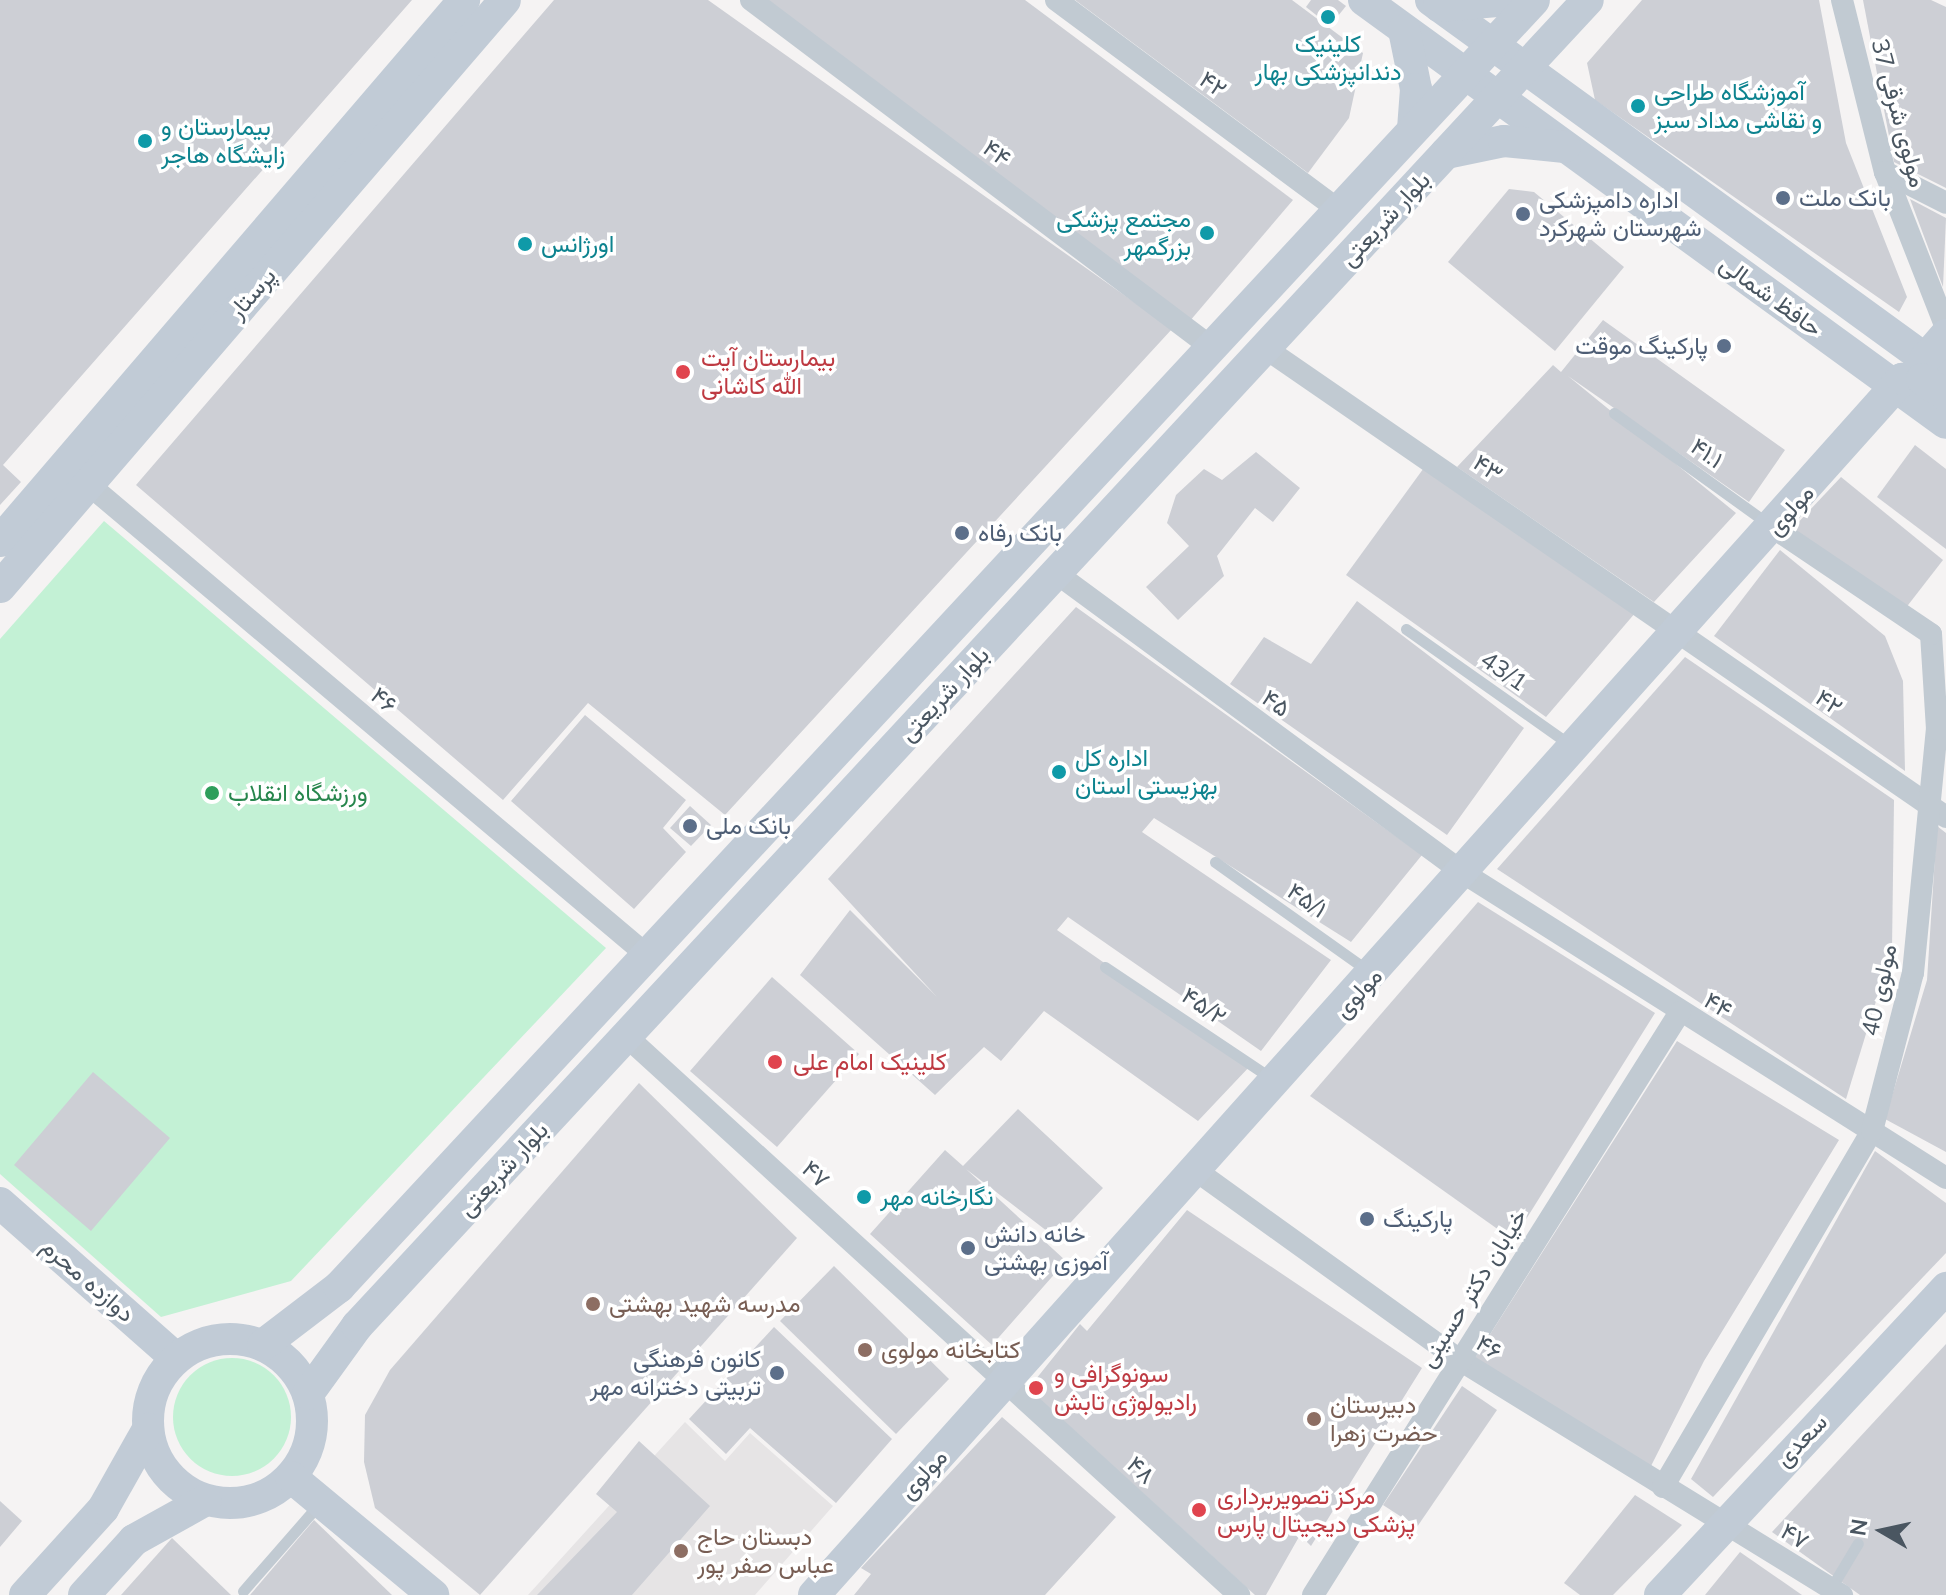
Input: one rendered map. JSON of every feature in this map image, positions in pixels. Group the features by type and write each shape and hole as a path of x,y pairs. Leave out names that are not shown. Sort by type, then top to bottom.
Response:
{"main road":[{"name":"پرستار","path":"0,541 464,0"},
{"name":"پرستار","path":"0,587 505,0"},
{"name":"حافظ شمالی","path":"1364,0 1946,423"},
{"path":"1435,3 1509,0"},
{"name":"بلوار شریعتی","path":"263,1345 339,1287 1534,0"},
{"name":"بلوار شریعتی","path":"308,1394 357,1326 1588,0"},
{"name":"حافظ شمالی","path":"1435,3 1936,366"},
{"path":"1404,30 1416,89 1413,129"},
{"path":"1446,153 1504,141 1571,148"},
{"path":"1688,236 1712,204"},
{"path":"1936,366 1946,335"},
{"path":"1896,386 1914,376 1946,395"},
{"name":"مولوی","path":"814,1595 1465,874 1774,528 1896,386"},
{"name":"دوازده محرم","path":"0,1203 176,1358"},
{"name":"سعدی","path":"1660,1595 1722,1523 1941,1301"},
{"path":"25,1595 103,1509 148,1429 156,1384 176,1358 223,1338 263,1345 283,1357 308,1394 311,1438 291,1477 252,1501 206,1500 134,1540 84,1595"},
{"path":"148,1429 166,1474 206,1500"},
{"path":"291,1477 433,1595"}],"street":[{"name":"۴۴","path":"751,0 1211,347"},
{"name":"۴۲","path":"1056,0 1339,210"},
{"name":"مولوی شرقی 37","path":"1842,0 1885,172 1946,328"},
{"path":"1885,172 1946,203"},
{"name":"۴۳","path":"1265,348 1682,631"},
{"name":"۴۶","path":"88,484 647,955"},
{"name":"مولوی 40","path":"1663,1487 1872,1131 1913,973 1937,810 1937,729 1931,634 1774,528"},
{"name":"۴۵","path":"1056,573 1465,874"},
{"name":"۴۲","path":"1682,631 1937,810"},
{"name":"۴۴","path":"1465,874 1946,1178"},
{"name":"خیابان دکتر حسینی","path":"1313,1595 1458,1359 1680,1012"},
{"name":"۴۷","path":"626,1036 1007,1382"},
{"name":"۴۶","path":"1198,1172 1458,1359 1722,1523"},
{"name":"۴۸","path":"1007,1382 1239,1595"},
{"name":"۴۷","path":"1722,1523 1836,1592"}],"lane":[{"name":"۴۱.۱","path":"1614,413 1774,528"},
{"name":"43/1","path":"1406,629 1576,749"},
{"name":"۴۵/۱","path":"1215,862 1374,975"},
{"name":"۴۵/۲","path":"1105,967 1278,1082"},
{"path":"243,1591 320,1502"},
{"path":"1836,1592 1858,1543"}],"shaded area":[{"name":"دبستان حاج عباس صفر پور","path":"685,1422 725,1461 750,1433 833,1506 755,1595 528,1595"}],"green space":[{"name":"ورزشگاه انقلاب","path":"104,521 606,948 291,1281 161,1317 0,1174 0,639"},
{"path":"232,1358 255,1363 274,1375 286,1394 291,1417 286,1440 274,1459 255,1471 232,1476 209,1471 190,1459 178,1440 173,1417 178,1394 190,1375 209,1363"}],"building":[{"name":"بیمارستان و زایشگاه هاجر","path":"0,0 412,0 3,465 21,482 0,505"},
{"name":"بیمارستان آیت الله کاشانی","path":"554,0 708,0 1172,329 725,815 588,703 503,800 136,485"},
{"path":"766,0 1025,0 1293,200 1189,322"},
{"path":"1075,0 1292,0 1363,53 1349,118 1308,173"},
{"name":"کلینیک دندانپزشکی بهار","path":"1311,0 1338,0 1346,6 1330,26 1306,7"},
{"path":"1642,0 1819,0 1846,143 1907,297 1899,312 1595,100 1587,63"},
{"path":"1863,0 1931,0 1946,7 1946,188 1894,162"},
{"path":"1509,189 1534,192 1624,267 1555,351 1448,262"},
{"path":"1910,199 1946,218 1943,287"},
{"path":"1603,320 1785,450 1749,502 1568,376 1736,513 1654,602 1457,467 1553,365 1561,372"},
{"path":"1915,445 1946,469 1946,549 1877,497"},
{"path":"1256,452 1300,488 1273,522 1255,508 1217,556 1224,576 1178,620 1146,587 1189,546 1167,523 1176,495 1204,469 1222,480"},
{"path":"1426,465 1636,612 1546,717 1346,575"},
{"path":"1841,477 1943,560 1905,609 1792,529"},
{"path":"1780,550 1885,636 1903,681 1905,771 1714,636"},
{"path":"1357,601 1524,728 1447,835 1230,684 1264,637 1311,664"},
{"path":"1076,607 1422,855 1351,942 1154,818 1142,832 1331,960 1261,1051 1068,917 1057,930 1251,1065 1198,1121 1044,1011 1001,1061 984,1047 935,1095 800,975 850,910 937,997 828,879"},
{"path":"1685,657 1894,800 1892,949 1846,1099 1497,869"},
{"path":"585,715 686,800 663,828 686,852 634,909 511,801"},
{"name":"بانک ملی","path":"690,806 711,825 691,846 670,828"},
{"path":"1937,826 1946,833 1946,1152 1885,1119 1927,980"},
{"path":"1478,902 1655,1013 1513,1240 1310,1096"},
{"name":"کلینیک امام علی","path":"772,977 859,1054 777,1147 690,1071"},
{"path":"1677,1041 1839,1140 1704,1361 1651,1466 1475,1358"},
{"path":"93,1072 170,1138 91,1231 14,1165"},
{"name":"مدرسه شهید بهشتی","path":"639,1083 797,1238 480,1595 375,1508 364,1462 365,1415 390,1370"},
{"name":"خانه دانش آموزی بهشتی","path":"1018,1109 1103,1188 1056,1238 966,1169 1066,1261 992,1345 870,1234 945,1150 963,1166"},
{"path":"1875,1151 1946,1203 1946,1253 1713,1497 1691,1479"},
{"path":"1187,1210 1422,1368 1311,1546 1300,1535 1266,1595 1255,1595 1028,1389 1080,1324 1087,1331"},
{"name":"کتابخانه مولوی","path":"834,1266 949,1379 896,1434 780,1321"},
{"name":"کانون فرهنگی تربیتی دخترانه مهر","path":"774,1327 892,1439 836,1503 750,1428 726,1454 689,1419"},
{"path":"1946,1344 1946,1595 1860,1595 1772,1532"},
{"path":"1462,1386 1497,1410 1417,1527 1383,1505"},
{"path":"1002,1417 1116,1517 1045,1595 854,1595 871,1574 861,1568"},
{"path":"639,1441 710,1506 632,1595 537,1595 617,1512 596,1494"},
{"path":"1635,1495 1682,1525 1613,1595 1580,1595 1564,1583"},
{"path":"0,1501 22,1521 0,1547"},
{"path":"314,1520 392,1595 250,1595"},
{"path":"172,1538 231,1595 121,1595"},
{"path":"1740,1552 1802,1595 1705,1595"}],"place":[{"name":"کلینیک دندانپزشکی بهار","path":"1328,17"},
{"name":"آموزشگاه طراحی و نقاشی مداد سبز","path":"1638,106"},
{"name":"بیمارستان و زایشگاه هاجر","path":"145,141"},
{"name":"بانک ملت","path":"1783,198"},
{"name":"اداره دامپزشکی شهرستان شهرکرد","path":"1523,214"},
{"name":"مجتمع پزشکی بزرگمهر","path":"1207,233"},
{"name":"اورژانس","path":"525,244"},
{"name":"پارکینگ موقت","path":"1724,346"},
{"name":"بیمارستان آیت الله کاشانی","path":"683,372"},
{"name":"بانک رفاه","path":"962,533"},
{"name":"اداره کل بهزیستی استان","path":"1059,772"},
{"name":"ورزشگاه انقلاب","path":"212,793"},
{"name":"بانک ملی","path":"690,826"},
{"name":"کلینیک امام علی","path":"775,1062"},
{"name":"نگارخانه مهر","path":"864,1197"},
{"name":"پارکینگ","path":"1367,1219"},
{"name":"خانه دانش آموزی بهشتی","path":"968,1248"},
{"name":"مدرسه شهید بهشتی","path":"593,1304"},
{"name":"کتابخانه مولوی","path":"865,1350"},
{"name":"کانون فرهنگی تربیتی دخترانه مهر","path":"777,1373"},
{"name":"سونوگرافی و رادیولوژی تابش","path":"1036,1388"},
{"name":"دبیرستان حضرت زهرا","path":"1314,1419"},
{"name":"مرکز تصویربرداری پزشکی دیجیتال پارس","path":"1199,1510"},
{"name":"دبستان حاج عباس صفر پور","path":"681,1551"}]}
